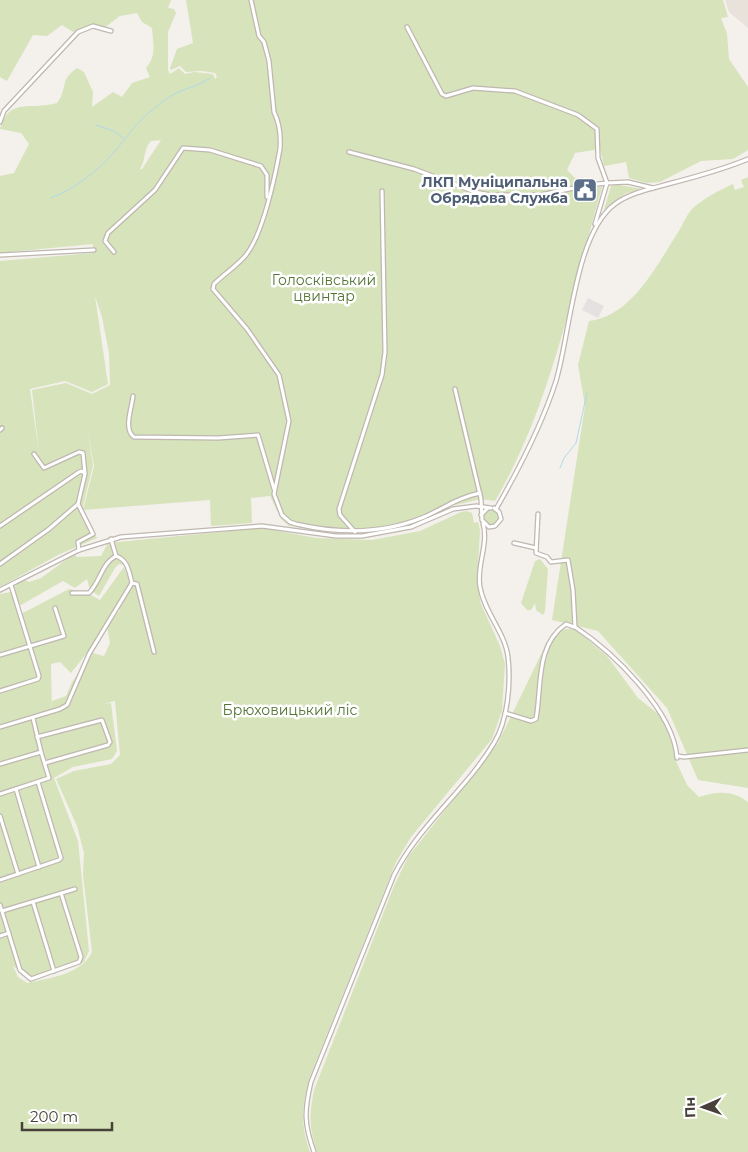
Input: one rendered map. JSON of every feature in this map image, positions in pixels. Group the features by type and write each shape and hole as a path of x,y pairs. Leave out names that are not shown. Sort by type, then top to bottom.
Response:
{"street":[{"path":"251,0 259,36 264,42 269,61 274,112 278,120 280,137 277,164 259,232 253,247 213,287 214,292 228,306 277,368 287,403 289,421 275,490"},
{"path":"0,122 4,111 78,32 93,26 111,31"},
{"path":"407,27 442,94 446,96 473,88 515,91 572,112 593,124 596,129 598,158 607,184 571,310 553,388 514,477 493,508 486,509 481,515"},
{"path":"105,241 108,233 155,190 183,148 210,150 261,166 267,176 266,205"},
{"path":"349,152 421,171 475,192 491,195 540,196 589,185 621,181 653,188"},
{"path":"594,228 603,214 615,204 653,188 706,174 748,159"},
{"path":"355,532 339,510 382,375 385,352 382,192"},
{"path":"98,243 105,241"},
{"path":"105,241 114,252"},
{"path":"0,256 94,250"},
{"path":"314,1152 306,1128 305,1113 311,1082 394,875 405,854 495,742 505,713 509,672 508,655 503,639 485,604 480,586 485,538 481,515 482,506 454,388"},
{"path":"133,396 128,426 130,433 134,437 218,438 258,435 282,515 290,522 326,530 355,532 410,522 455,500 480,493"},
{"path":"0,564 49,529 78,504 85,474 82,452 44,468 34,454"},
{"path":"0,526 79,472 82,471 85,474"},
{"path":"78,504 93,534 78,542 79,550"},
{"path":"0,590 79,550 121,537 262,526 327,535 362,536 411,527 453,509 482,506 493,508 501,518 489,530 485,538"},
{"path":"538,514 536,553 547,557 551,562 568,560 573,590 575,627"},
{"path":"483,523 489,527 495,526"},
{"path":"111,539 116,556"},
{"path":"514,543 536,548"},
{"path":"0,728 60,709 66,704 89,654 132,583 128,568 122,558 116,556"},
{"path":"72,593 88,593 94,587 97,578 104,572 105,565 116,556"},
{"path":"132,583 137,584 154,652"},
{"path":"0,691 38,679 11,585"},
{"path":"0,655 64,636 55,608"},
{"path":"505,713 531,721 536,719 541,696 541,668 550,641 566,624 575,627 612,656 648,694 667,725 677,757 748,750"},
{"path":"0,794 38,782 50,776 37,737 33,718"},
{"path":"37,737 102,720 110,742 108,745 45,763"},
{"path":"0,764 42,752"},
{"path":"0,880 61,858 38,782"},
{"path":"16,789 39,867"},
{"path":"0,816 18,874"},
{"path":"2,911 75,889"},
{"path":"0,905 20,970 31,978 80,962 81,957 62,893"},
{"path":"33,902 54,971"},
{"path":"0,936 9,934"}],"shaded area":[{"path":"725,0 748,0 748,28 729,12"},
{"path":"588,298 604,306 598,318 582,310"}],"green space":[{"name":"Голосківський цвинтар","path":"0,0 171,0 168,8 174,9 176,13 168,32 168,70 170,74 179,68 185,74 194,72 213,74 215,79 217,77 215,73 202,71 186,72 180,66 171,70 170,68 177,49 193,43 186,0 723,0 728,17 721,18 727,34 729,59 748,87 748,150 733,159 701,161 660,182 646,183 629,178 626,162 604,166 600,149 575,153 567,170 585,188 602,187 546,388 514,465 495,501 481,499 451,506 410,526 360,534 289,526 281,519 270,496 251,498 252,523 211,526 210,500 83,510 94,466 87,428 93,465 82,510 97,538 58,555 0,587 0,261 93,253 93,244 0,253 0,176 14,173 29,144 21,133 0,129 9,112 15,108 57,103 63,93 65,81 77,68 84,72 93,92 92,107 113,92 122,97 132,83 150,77 146,68 153,54 152,28 142,22 137,13 120,16 104,28 84,27 73,32 62,25 47,36 33,35 7,81 0,77","holes":["161,140 142,169 140,169 148,144 151,141","95,296 102,317 109,353 110,385 92,394 66,383 32,390 39,453 30,389 65,381 92,392 108,384"]},
{"path":"748,177 748,788 698,780 667,708 598,631 552,620 585,406 578,365 589,321 605,317 631,299 652,273 693,208 733,184 735,190 744,187 741,180"},
{"path":"619,185 642,189 626,193 604,210 611,186"},
{"path":"488,508 496,509 501,519 492,527 483,523 483,511"},
{"name":"Брюховицький ліс","path":"467,511 472,513 474,523 478,522 480,530 477,585 481,604 500,646 505,664 502,711 492,739 411,837 396,862 309,1079 303,1124 310,1152 0,1152 0,594 11,592 21,614 69,589 87,593 100,600 124,567 128,577 125,565 119,564 115,568 99,596 90,590 87,579 75,588 63,581 21,605 17,601 13,588 23,579 29,582 41,578 74,554 77,557 101,556 108,543 262,528 316,538 372,540 420,531","holes":["117,605 120,610 107,627 110,643 104,656 93,653 72,682 66,696 52,701 52,717 51,664 60,662 71,673 94,644","115,701 120,755 111,764 74,771 56,779 77,826 84,853 83,875 92,952 87,960 72,971 27,983 18,977 13,966 29,979 64,970 84,962 89,951 78,841 54,778 73,767 112,759 117,751 111,703 103,704"]},
{"path":"540,559 548,569 545,611 543,615 536,610 535,603 531,610 527,610 521,603 535,561"},
{"path":"574,628 607,656 638,698 662,717 674,749 676,761 687,785 699,797 725,793 737,795 748,802 748,1152 317,1152 312,1135 311,1121 314,1090 394,886 408,857 498,743 549,638 560,630"}],"waterway":[{"path":"51,198 78,184 101,166 141,120 161,103 175,94 210,78"},
{"path":"96,125 114,131 123,138"},
{"path":"560,468 564,458 576,443 587,393"}],"place":[{"name":"ЛКП Муніципальна Обрядова Служба","path":"585,190"}]}
